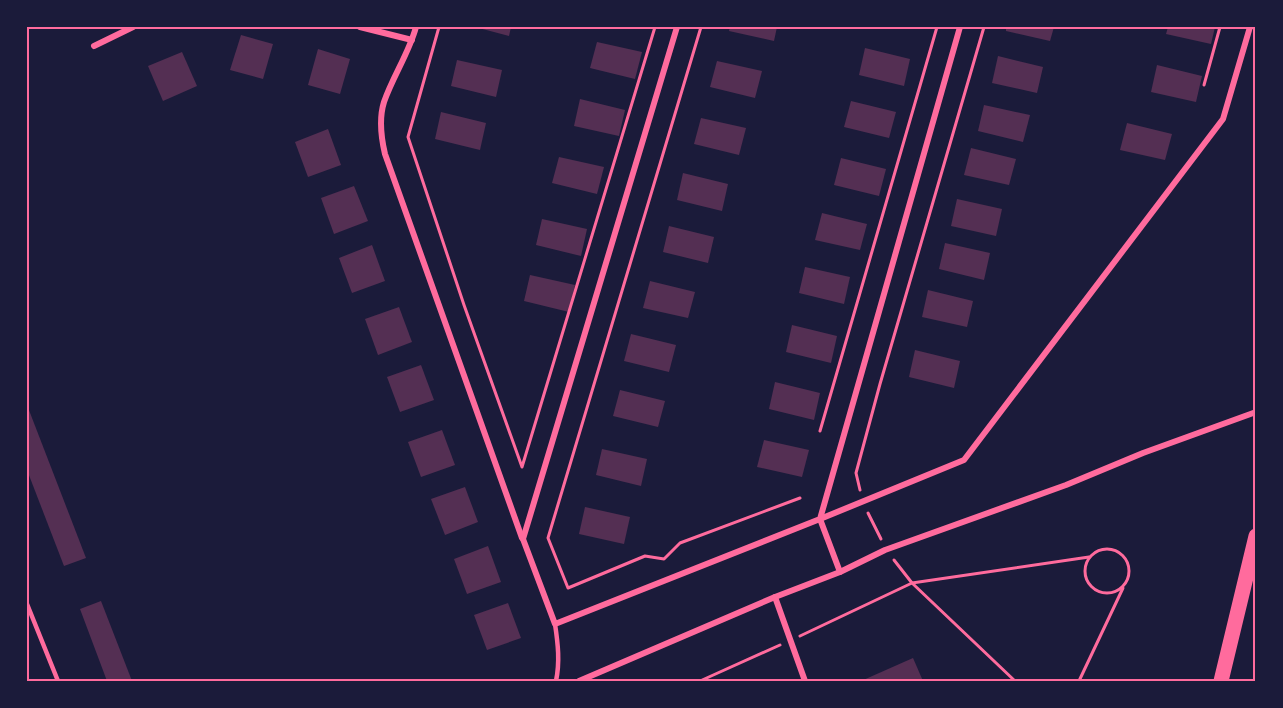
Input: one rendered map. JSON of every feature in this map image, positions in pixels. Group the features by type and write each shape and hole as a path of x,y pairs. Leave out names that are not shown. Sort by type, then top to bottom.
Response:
{"main road":[{"path":"1221,681 1256,536"}],"street":[{"path":"94,46 133,27"},
{"path":"360,27 412,40"},
{"path":"416,27 384,102 382,142 555,624 964,460 1223,119 1250,27"},
{"path":"523,539 677,27"},
{"path":"840,572 820,519 960,27"},
{"path":"579,681 840,572 885,550 1066,485 1143,453 1256,412"},
{"path":"776,597 805,681"}],"lane":[{"path":"27,604 58,681"},
{"path":"555,624 559,668 556,681"}],"path":[{"path":"439,27 408,136 464,305 522,467 655,27"},
{"path":"701,27 548,538 568,588 645,556 664,559 680,543 800,498"},
{"path":"820,431 937,27"},
{"path":"984,27 855,473 863,502 885,550 912,583 1015,681"},
{"path":"1204,85 1220,27"},
{"path":"1079,681 1130,574 1127,560 1118,551 1102,549 1089,557 1085,571 1089,585 1102,593 1110,594 1123,587"},
{"path":"700,681 912,583 1089,557"}],"building":[{"path":"475,27 511,27 509,36"},
{"path":"730,27 777,27 774,41 729,31"},
{"path":"1006,27 1054,27 1050,41 1006,31"},
{"path":"1168,27 1215,27 1211,44 1166,34"},
{"path":"241,35 273,44 263,79 230,70"},
{"path":"597,42 642,52 635,79 590,68"},
{"path":"865,48 910,59 904,86 859,75"},
{"path":"318,49 350,59 340,94 308,85"},
{"path":"182,52 197,86 163,101 148,66"},
{"path":"998,56 1043,67 1037,93 992,83"},
{"path":"457,60 502,70 496,97 451,86"},
{"path":"717,61 762,71 755,98 710,87"},
{"path":"1157,65 1202,76 1196,102 1151,92"},
{"path":"580,99 625,110 619,136 574,126"},
{"path":"851,101 896,112 889,138 844,127"},
{"path":"984,105 1030,115 1023,142 978,131"},
{"path":"441,112 486,123 480,150 435,139"},
{"path":"701,118 746,128 739,155 694,144"},
{"path":"1127,123 1172,134 1165,160 1120,150"},
{"path":"328,129 341,165 308,177 295,142"},
{"path":"971,148 1016,159 1009,185 964,175"},
{"path":"559,157 604,167 597,194 552,183"},
{"path":"841,158 886,169 879,196 834,185"},
{"path":"683,173 728,184 722,211 677,200"},
{"path":"354,186 368,221 334,234 321,198"},
{"path":"957,199 1002,209 996,236 951,226"},
{"path":"822,213 867,224 860,250 815,240"},
{"path":"542,219 587,229 581,256 536,245"},
{"path":"669,226 714,237 708,263 663,252"},
{"path":"945,243 990,253 984,280 939,269"},
{"path":"372,245 385,281 352,293 339,258"},
{"path":"805,267 850,277 844,304 799,293"},
{"path":"530,275 575,285 569,312 524,301"},
{"path":"650,281 695,292 688,318 643,308"},
{"path":"928,290 973,301 967,327 922,317"},
{"path":"399,307 412,342 378,355 365,319"},
{"path":"792,325 837,336 831,363 786,352"},
{"path":"631,334 676,345 669,372 624,361"},
{"path":"915,350 960,361 954,388 909,377"},
{"path":"421,365 434,400 400,412 387,377"},
{"path":"775,382 820,393 814,420 769,409"},
{"path":"620,390 665,401 658,427 613,416"},
{"path":"27,405 86,558 64,566 27,470"},
{"path":"442,430 455,465 421,477 408,442"},
{"path":"764,440 809,450 802,477 757,467"},
{"path":"602,449 647,459 641,486 596,475"},
{"path":"465,487 478,522 445,535 431,499"},
{"path":"585,507 630,517 624,544 579,534"},
{"path":"488,546 501,582 467,594 454,559"},
{"path":"101,601 132,681 107,681 80,609"},
{"path":"508,603 521,638 487,650 474,615"},
{"path":"913,658 923,681 861,681"}]}
